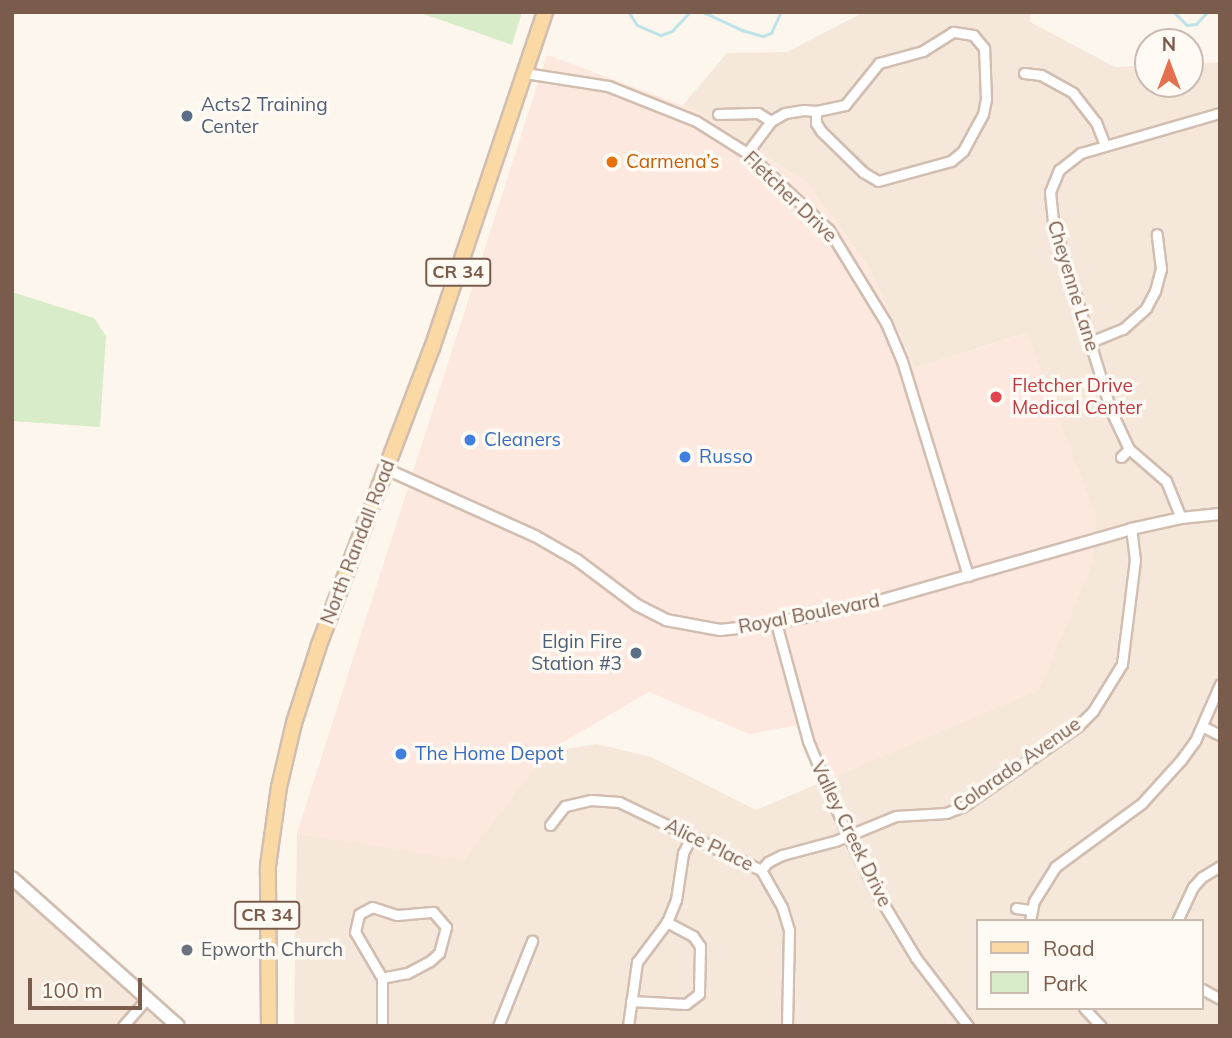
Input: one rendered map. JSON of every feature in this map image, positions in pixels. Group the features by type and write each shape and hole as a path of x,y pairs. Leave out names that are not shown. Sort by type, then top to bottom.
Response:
{"main road":[{"name":"CR 34","path":"525,73 545,12"},
{"name":"North Randall Road","path":"269,1026 268,866 279,787 319,645 432,348 525,73"},
{"path":"12,878 178,1026"}],"street":[{"path":"747,153 771,121 793,111 816,111 845,105 879,63 923,51 953,32 970,33 979,39 984,48 984,114 963,151 951,161 893,179 874,179 821,131 815,120 816,111"},
{"name":"Fletcher Drive","path":"525,73 580,80 625,92 696,121 747,153 829,230 886,323 902,361 968,576"},
{"path":"1024,73 1049,79 1073,93 1096,122 1105,145"},
{"path":"718,114 758,113 771,121"},
{"name":"Cheyenne Lane","path":"1181,518 1166,481 1129,449 1111,411 1053,221 1050,192 1056,175 1068,161 1105,145 1220,113"},
{"path":"1090,342 1123,329 1146,308 1155,291 1160,269 1157,234"},
{"path":"1121,457 1129,449"},
{"name":"Royal Boulevard","path":"386,469 535,536 576,560 637,605 666,620 719,630 776,623 879,601 1130,529 1181,518 1220,514"},
{"name":"Colorado Avenue","path":"761,870 768,862 782,855 848,835 896,816 946,813 962,807 1077,726 1093,711 1122,664 1135,560 1130,529"},
{"name":"Valley Creek Drive","path":"776,623 808,741 848,835 875,890 916,958 968,1026"},
{"path":"1016,908 1030,916 1055,867 1142,803 1181,760 1202,726 1220,684"},
{"path":"1202,726 1220,735"},
{"name":"Alice Place","path":"550,825 565,806 591,800 619,802 761,870 782,907 789,930 787,1026"},
{"path":"628,1026 637,962 667,922 676,900 684,853 691,837"},
{"path":"1178,919 1193,887 1202,877 1220,866"},
{"path":"382,978 407,974 434,959 447,932 441,918 429,911 405,915 372,907 362,911 356,923 356,938 382,978 382,1026"},
{"path":"631,1001 686,1004 699,994 700,946 693,936 667,922"},
{"path":"498,1026 532,941"},
{"path":"1204,990 1220,999"},
{"path":"122,1026 146,1000"},
{"path":"1086,1010 1101,1026"}],"shaded area":[{"path":"864,12 1031,12 1030,22 1115,67 1134,66 1134,98 1204,98 1204,63 1220,62 1220,1026 294,1026 297,833 464,860 546,752 597,744 651,757 756,810 1040,689 1026,333 915,368 868,266 808,184 695,110 683,105 727,53 787,52"},
{"path":"547,55 695,110 808,184 868,266 915,368 1027,333 1096,516 1093,562 1040,689 834,777 803,724 749,734 649,692 546,752 464,861 297,833"},
{"path":"12,880 177,1026 12,1026"}],"green space":[{"path":"418,12 522,12 512,45"},
{"path":"12,292 94,318 106,336 100,427 12,421"}],"waterway":[{"path":"629,12 637,25 661,35 672,31 690,12"},
{"path":"703,12 742,30 763,36 771,33 781,12"},
{"path":"1085,12 1100,12"},
{"path":"1174,12 1187,25 1196,24 1207,12"}],"place":[{"name":"Acts2 Training Center","path":"187,116"},
{"name":"Carmena’s","path":"612,162"},
{"name":"Fletcher Drive Medical Center","path":"996,397"},
{"name":"Cleaners","path":"470,440"},
{"name":"Russo","path":"685,457"},
{"name":"Elgin Fire Station #3","path":"636,653"},
{"name":"The Home Depot","path":"401,754"},
{"name":"Epworth Church","path":"187,950"}]}
